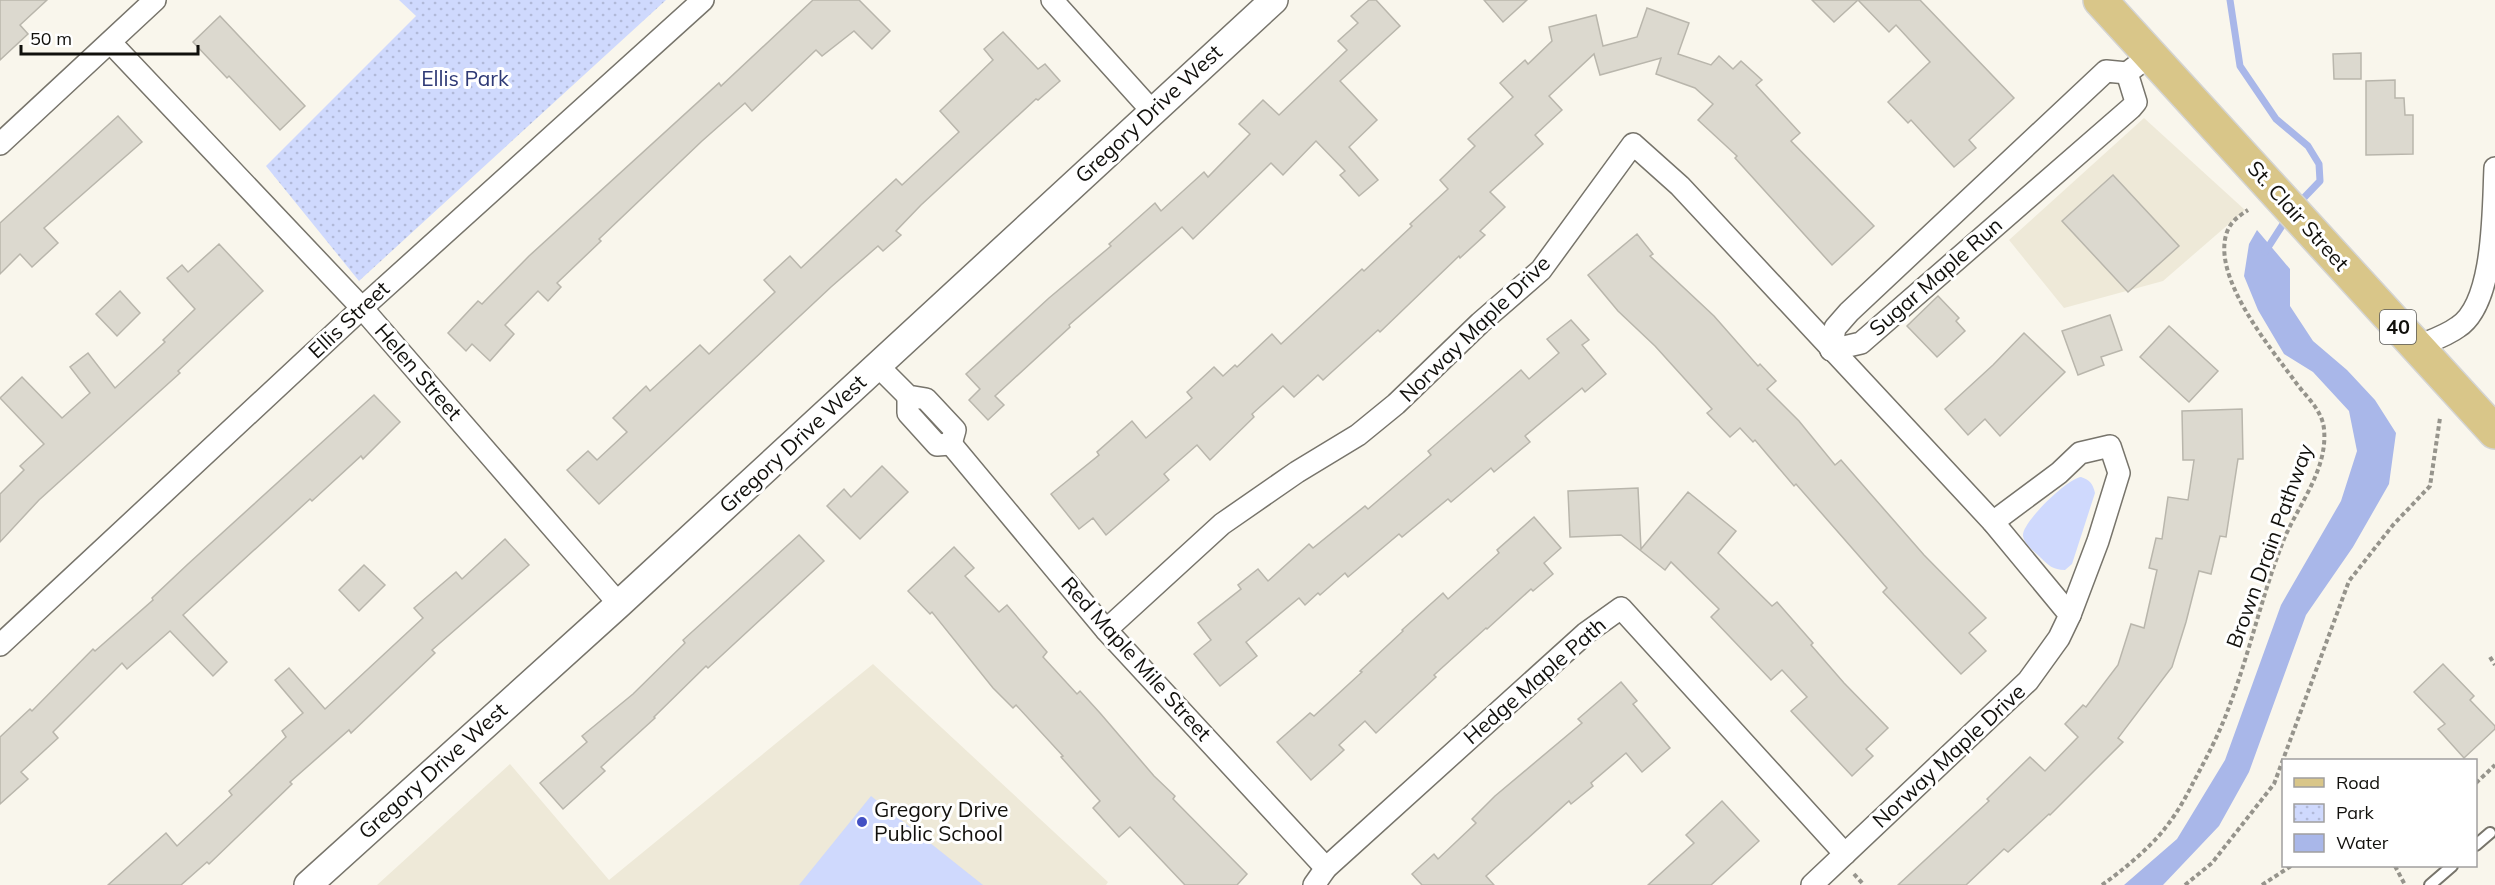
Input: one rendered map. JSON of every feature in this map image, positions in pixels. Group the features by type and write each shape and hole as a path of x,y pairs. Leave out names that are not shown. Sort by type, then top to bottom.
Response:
{"main road":[{"name":"St. Clair Street","path":"2100,0 2138,64 2278,193 2495,432"}],"street":[{"path":"0,144 155,0"},
{"name":"Ellis Street","path":"0,645 362,308 703,0"},
{"path":"1052,0 1152,111"},
{"name":"Gregory Drive West","path":"308,885 619,604 1274,0"},
{"name":"Helen Street","path":"111,43 362,308 619,604"},
{"name":"Sugar Maple Run","path":"2138,64 2136,102 2131,108 1861,343 1831,350 1835,328 1849,312 2106,71 2138,64"},
{"name":"Norway Maple Drive","path":"1106,630 1222,524 1297,472 1358,435 1396,404 1480,323 1541,270 1633,144 1680,186 1993,522 2070,615"},
{"path":"2416,347 2459,327 2468,318 2480,295 2490,258 2495,168"},
{"name":"Red Maple Mile Street","path":"877,365 908,396 926,399 955,430 951,444 1106,630 1320,877"},
{"name":"Norway Maple Drive","path":"1812,885 2028,681 2060,638 2098,541 2118,473 2110,446 2080,453 2059,473 1993,522"},
{"name":"Hedge Maple Path","path":"1320,877 1586,633 1620,608 1845,854"}],"lane":[{"path":"2477,843 2490,833"},
{"path":"2430,885 2451,867"}],"path":[{"name":"Brown Drain Pathway","path":"2102,885 2165,828 2201,769 2228,709 2281,548 2308,492 2323,450 2322,415 2250,318 2235,292 2229,275 2224,246 2227,232 2235,219 2248,210"},
{"path":"2283,759 2349,581 2393,525 2430,486 2440,418"},
{"path":"2490,657 2495,665"},
{"path":"2185,885 2212,863 2274,784 2282,762"},
{"path":"2477,781 2494,768"},
{"path":"2262,885 2289,867"},
{"path":"2395,867 2400,883 2405,885"}],"shaded area":[{"path":"2144,118 2245,210 2163,281 2064,308 2009,240"},
{"name":"Gregory Drive Public School","path":"873,664 1108,882 1106,885 377,885 510,764 609,880"}],"green space":[{"name":"Ellis Park","path":"399,0 666,0 359,281 266,166 416,16"},
{"path":"2081,477 2091,483 2095,493 2072,564 2065,570 2057,569 2049,565 2028,545 2023,536 2024,530 2046,502 2066,485"},
{"path":"871,796 983,885 799,885"}],"water":[{"path":"2257,230 2290,269 2290,306 2313,341 2347,370 2375,400 2396,433 2389,484 2353,547 2306,615 2249,772 2219,826 2163,885 2124,885 2177,839 2225,760 2281,605 2341,501 2357,451 2349,411 2313,372 2284,354 2258,310 2244,276 2249,244"}],"building":[{"path":"0,0 47,0 20,25 28,34 0,60"},
{"path":"813,0 859,0 890,31 872,49 854,31 822,56 816,50 752,111 745,103 599,239 601,241 557,283 561,287 548,301 538,291 505,325 514,334 490,361 472,344 466,351 448,333 478,301 482,304 529,256 719,83 721,86"},
{"path":"1369,0 1376,0 1400,26 1340,81 1377,120 1349,147 1378,180 1359,196 1340,175 1345,171 1316,141 1283,175 1271,163 1193,239 1182,227 1069,325 1070,327 995,396 1004,405 988,420 969,400 980,389 966,374 1049,298 1111,246 1109,244 1155,203 1161,211 1204,172 1208,177 1250,134 1239,124 1263,100 1279,115 1347,50 1338,41 1358,23 1351,16"},
{"path":"1484,0 1527,0 1503,22"},
{"path":"1812,0 1858,0 1834,22"},
{"path":"1858,0 1920,0 2014,98 1969,140 1976,148 1954,167 1911,120 1908,123 1888,102 1930,62 1896,25 1889,32"},
{"path":"1647,8 1689,23 1678,54 1711,65 1719,56 1733,69 1741,61 1762,80 1756,85 1800,133 1791,141 1874,226 1832,265 1735,158 1737,156 1698,120 1713,104 1695,88 1656,74 1661,58 1600,75 1594,54 1549,96 1562,110 1535,135 1543,144 1490,192 1505,207 1480,231 1485,235 1460,258 1459,256 1380,332 1378,330 1323,380 1318,375 1294,397 1283,386 1252,414 1254,417 1210,460 1197,445 1164,474 1169,480 1106,535 1093,518 1079,529 1051,494 1099,455 1097,452 1132,421 1146,438 1192,398 1187,392 1214,367 1223,376 1235,365 1237,367 1272,334 1281,344 1412,226 1410,224 1448,189 1440,180 1475,146 1468,139 1513,97 1500,83 1525,60 1528,64 1552,41 1549,27 1596,15 1603,46 1637,37"},
{"path":"220,16 305,106 280,130 193,42"},
{"path":"1003,32 1038,69 1045,64 1060,81 1038,100 1036,99 921,205 896,231 901,235 883,251 878,246 831,287 599,504 567,470 588,451 597,460 627,432 613,418 646,386 650,391 700,345 709,354 775,292 764,280 790,256 801,268 896,179 902,185 959,132 940,111 993,60 984,49"},
{"path":"2361,53 2361,79 2334,79 2333,54"},
{"path":"2395,80 2395,98 2404,98 2405,115 2413,115 2413,154 2366,155 2366,81"},
{"path":"118,116 142,142 44,228 58,243 32,267 20,254 0,274 0,223"},
{"path":"2113,175 2179,246 2128,292 2062,221"},
{"path":"1637,234 1653,254 1650,256 1714,316 1758,366 1760,364 1776,381 1767,389 1799,421 1835,465 1841,460 1924,555 1986,618 1969,633 1986,651 1961,674 1883,592 1887,588 1755,440 1753,442 1740,428 1730,437 1707,413 1712,409 1655,346 1618,311 1588,275"},
{"path":"219,244 263,291 178,371 180,373 39,500 0,542 0,494 24,470 20,466 44,444 0,398 22,377 62,418 90,393 70,367 88,353 115,388 165,342 163,340 195,309 167,278 182,265 188,272"},
{"path":"120,291 140,313 117,336 96,314"},
{"path":"1938,296 1959,318 1956,321 1965,331 1937,357 1907,326"},
{"path":"2110,315 2122,350 2101,357 2104,365 2078,375 2062,331"},
{"path":"1571,320 1589,340 1582,345 1606,374 1585,392 1582,388 1525,436 1530,442 1494,472 1491,468 1451,502 1448,499 1402,537 1399,534 1348,577 1345,573 1305,605 1299,598 1246,642 1257,656 1220,686 1194,654 1211,640 1198,623 1241,589 1238,585 1258,569 1268,581 1309,544 1313,548 1365,506 1368,509 1431,455 1428,451 1521,370 1529,379 1559,353 1547,339"},
{"path":"2169,326 2218,371 2189,402 2140,357"},
{"path":"2024,333 2065,372 2000,436 1985,419 1968,435 1945,409"},
{"path":"374,395 400,422 363,459 361,456 312,501 310,499 183,615 227,662 213,676 170,631 127,669 122,663 53,732 58,738 21,772 28,779 0,804 0,737 30,709 32,711 93,649 95,651 153,600 152,598 188,564"},
{"path":"2242,409 2243,459 2238,459 2226,537 2220,536 2211,574 2199,571 2172,667 2118,738 2123,742 2050,815 2008,852 2004,849 1966,885 1898,885 1989,801 1987,799 2030,757 2045,771 2078,737 2065,724 2083,705 2086,707 2118,665 2131,624 2144,628 2157,570 2149,568 2156,538 2162,539 2168,497 2188,500 2194,460 2183,460 2182,411"},
{"path":"882,466 908,492 860,539 827,506 844,489 851,497"},
{"path":"1638,488 1641,549 1688,492 1736,531 1718,553 1772,606 1777,602 1844,683 1888,728 1866,749 1873,756 1852,776 1791,711 1807,697 1782,670 1771,680 1711,617 1719,609 1671,562 1665,570 1621,535 1570,537 1568,491"},
{"path":"1534,517 1561,548 1544,563 1553,574 1533,591 1531,589 1486,628 1434,675 1436,677 1376,733 1365,721 1339,745 1344,750 1311,780 1277,742 1310,713 1314,716 1443,593 1448,599 1499,553 1497,550"},
{"path":"799,535 824,561 708,668 706,666 655,718 601,767 605,771 563,809 540,783 587,742 582,736 633,694 685,643 683,640"},
{"path":"505,539 529,565 432,650 435,653 351,733 349,730 290,782 292,784 209,864 207,862 181,885 108,885 166,833 177,846 232,795 229,791 286,737 282,731 303,713 275,680 289,668 325,709 423,618 414,608 456,572 462,579"},
{"path":"954,547 974,568 965,576 999,612 1007,605 1047,652 1043,657 1077,694 1080,691 1154,776 1175,796 1173,799 1247,874 1237,885 1185,885 1130,827 1119,837 1093,808 1100,801 1061,757 1063,756 1016,705 1013,708 993,688 932,612 930,614 908,591"},
{"path":"364,565 385,585 359,611 339,590"},
{"path":"2443,664 2474,696 2470,700 2495,726 2495,729 2464,758 2438,729 2445,724 2414,692"},
{"path":"1621,682 1637,701 1633,704 1670,748 1642,772 1626,753 1591,783 1593,786 1571,804 1569,801 1486,876 1494,885 1422,885 1412,874 1434,854 1438,859 1476,823 1472,819 1495,796 1582,723 1578,719"},
{"path":"1722,801 1759,841 1711,885 1648,885 1694,843 1686,835"}],"waterway":[{"path":"2230,0 2240,66 2276,119 2308,146 2319,164 2320,181 2297,205"},
{"path":"2265,252 2287,218"}],"place":[{"name":"Gregory Drive Public School","path":"862,822"}]}
